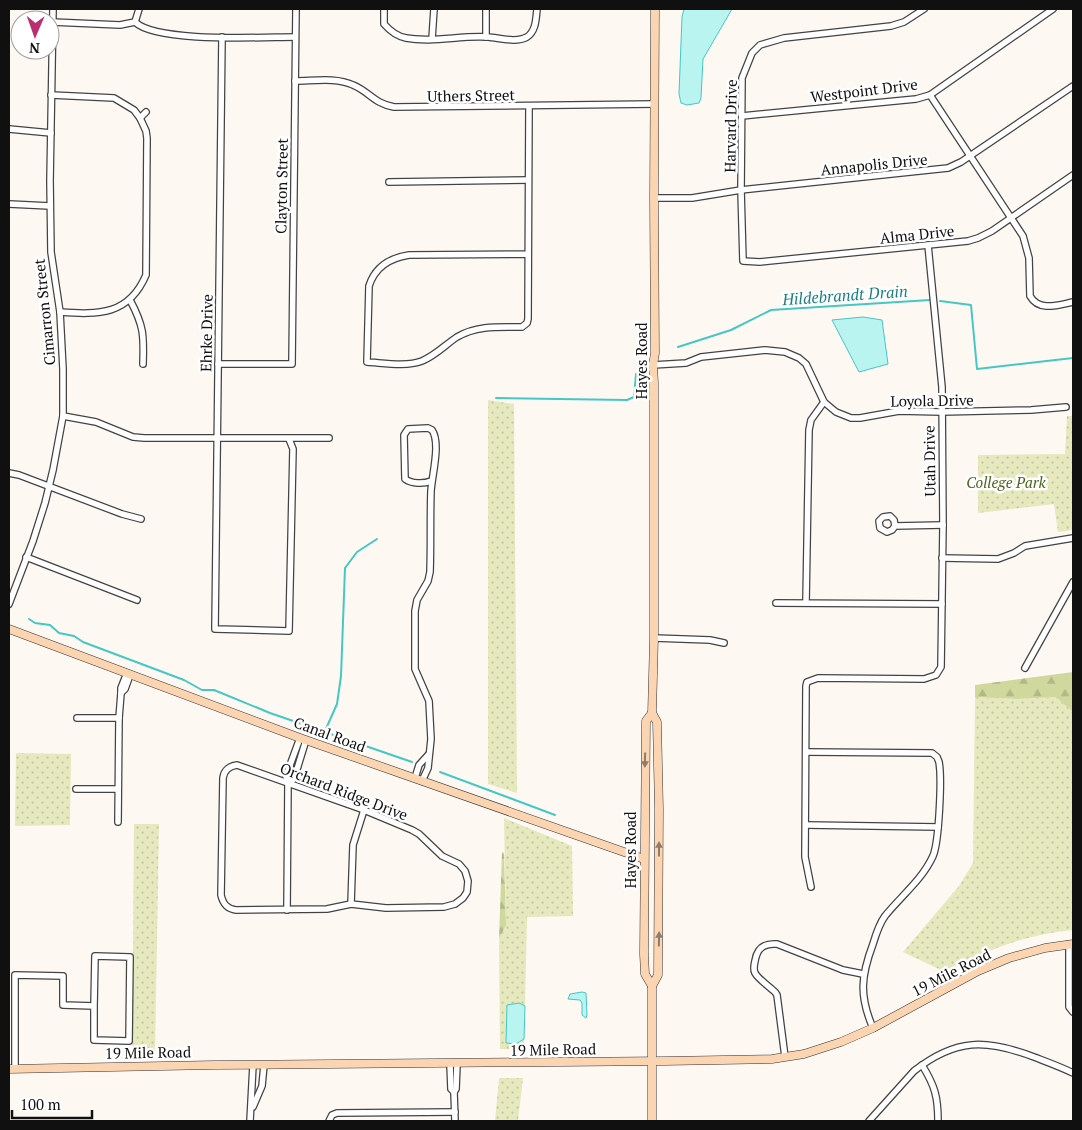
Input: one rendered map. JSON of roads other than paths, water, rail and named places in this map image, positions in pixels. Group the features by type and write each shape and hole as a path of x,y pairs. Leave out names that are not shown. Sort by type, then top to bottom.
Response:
{"street":[{"path":"135,22 139,9"},
{"name":"Clayton Street","path":"218,364 292,364 296,9"},
{"path":"384,9 384,24 391,32 406,38 486,37 514,40 527,37 535,27 537,9"},
{"path":"432,39 434,9"},
{"path":"486,9 486,37"},
{"name":"Hayes Road","path":"652,1121 652,986 658,975 659,908 658,722 652,713 654,638 655,9"},
{"name":"Harvard Drive","path":"745,262 742,258 742,78 752,53 760,45 784,38 890,26 904,22 924,9"},
{"name":"Westpoint Drive","path":"742,116 916,99 930,95 1052,9"},
{"path":"60,22 120,25 135,22 140,26 162,34 295,37"},
{"name":"Ehrke Drive","path":"222,36 215,629 289,631 293,449 288,439"},
{"name":"Cimarron Street","path":"9,604 49,487 62,416 63,369 60,312 51,257 51,60"},
{"name":"Uthers Street","path":"295,81 348,82 363,90 380,104 394,107 655,104"},
{"name":"Annapolis Drive","path":"654,198 692,198 742,190 940,170 955,166 1073,86"},
{"path":"51,95 114,98 134,110 140,118 147,138 145,244 147,266 142,284 130,300 114,309 98,312 60,312"},
{"path":"930,95 1022,236 1028,250 1030,296 1037,305 1046,306 1073,302"},
{"path":"528,106 528,180 528,254 528,319 527,323 522,328 490,328 470,331 458,337 438,353 420,362 398,364 367,362 369,286 373,276 385,262 409,255 528,254"},
{"path":"140,118 146,112"},
{"path":"9,129 51,132"},
{"name":"Alma Drive","path":"745,262 968,241 978,238 1073,175"},
{"path":"389,182 528,180"},
{"path":"9,204 50,206"},
{"name":"Utah Drive","path":"807,752 807,682 818,678 924,679 936,674 941,667 943,525 940,363 928,246"},
{"path":"130,300 142,323 144,337 143,364"},
{"path":"653,365 686,363 701,357 765,350 785,352 799,358 806,364 824,402 811,420 809,430 806,602"},
{"name":"Loyola Drive","path":"824,402 836,412 851,418 899,411 1031,410 1066,407"},
{"path":"62,416 96,422 133,437 155,439 329,438"},
{"path":"418,780 428,768 431,739 429,701 415,669 415,611 417,600 428,581 430,572 432,480 435,461 434,433 428,428 408,429 404,435 405,479 412,482 432,480"},
{"path":"9,473 122,514 141,519"},
{"path":"895,526 943,525"},
{"path":"942,558 998,559 1014,553 1024,546 1073,538"},
{"path":"26,557 137,600"},
{"path":"1024,668 1073,582"},
{"path":"1067,592 1073,597"},
{"path":"776,602 942,604"},
{"name":"Canal Road","path":"9,629 303,739 644,859"},
{"path":"654,638 710,640 724,643"},
{"path":"118,822 119,718 121,693 125,689 128,674"},
{"name":"Hayes Road","path":"652,713 646,721 644,803 645,974 652,986"},
{"path":"77,718 119,718"},
{"path":"303,739 304,752 294,779 288,783 287,910 327,909 351,904 353,845 364,810"},
{"path":"811,887 805,857 807,752 932,753 937,757 940,766 936,846 929,865 885,917 876,934 863,974 863,1000 867,1016 873,1028"},
{"name":"Orchard Ridge Drive","path":"287,910 233,910 226,905 222,895 223,778 225,771 232,766 242,766 364,810 417,832 442,856 459,864 465,871 468,881 463,898 455,904 444,907 386,908 351,904"},
{"path":"76,789 118,789"},
{"path":"644,803 659,809"},
{"path":"806,825 938,828"},
{"path":"644,905 652,909 659,908"},
{"path":"784,1057 775,992 756,974 754,969 756,954 761,947 768,944 777,944 843,970 863,974"},
{"path":"1071,944 1068,1007 1073,1012"},
{"name":"19 Mile Road","path":"12,1069 748,1060 784,1057 824,1048 873,1028 992,965 1036,950 1071,944"},
{"path":"95,956 130,957 129,1041 94,1040 94,1006 95,956"},
{"path":"12,1069 15,975 63,976 62,1005 94,1006"},
{"path":"869,1121 907,1078 922,1065 963,1046 985,1044 1010,1049 1073,1073"},
{"path":"453,1064 456,1089 454,1092 455,1121"},
{"path":"250,1121 253,1065"},
{"path":"252,1109 262,1086 264,1065"},
{"path":"922,1065 936,1091 938,1121"},
{"path":"330,1119 337,1113 454,1112"}],"water":[{"path":"684,9 732,9 703,59 701,98 699,103 687,105 681,103 679,94 682,17"},
{"path":"863,317 882,320 888,364 859,372 832,320"},
{"path":"586,993 586,1018 582,1015 582,1003 580,1000 568,999 570,994"},
{"path":"519,1003 525,1006 524,1039 516,1044 506,1043 507,1005"}],"waterway":[{"name":"Hildebrandt Drain","path":"678,347 731,330 771,310 930,300"},
{"name":"Hildebrandt Drain","path":"940,301 971,305 977,369 1073,358"},
{"name":"Hildebrandt Drain","path":"496,398 627,400 634,397 636,374"},
{"name":"Hildebrandt Drain","path":"325,731 337,704 341,676 345,568 357,552 377,539"},
{"path":"29,619 35,623 50,625 59,633 74,636 83,642 184,680 202,690 214,690 270,713 412,762"},
{"path":"440,772 555,815"}],"park label":[{"name":"College Park","path":"1006,482"}]}
